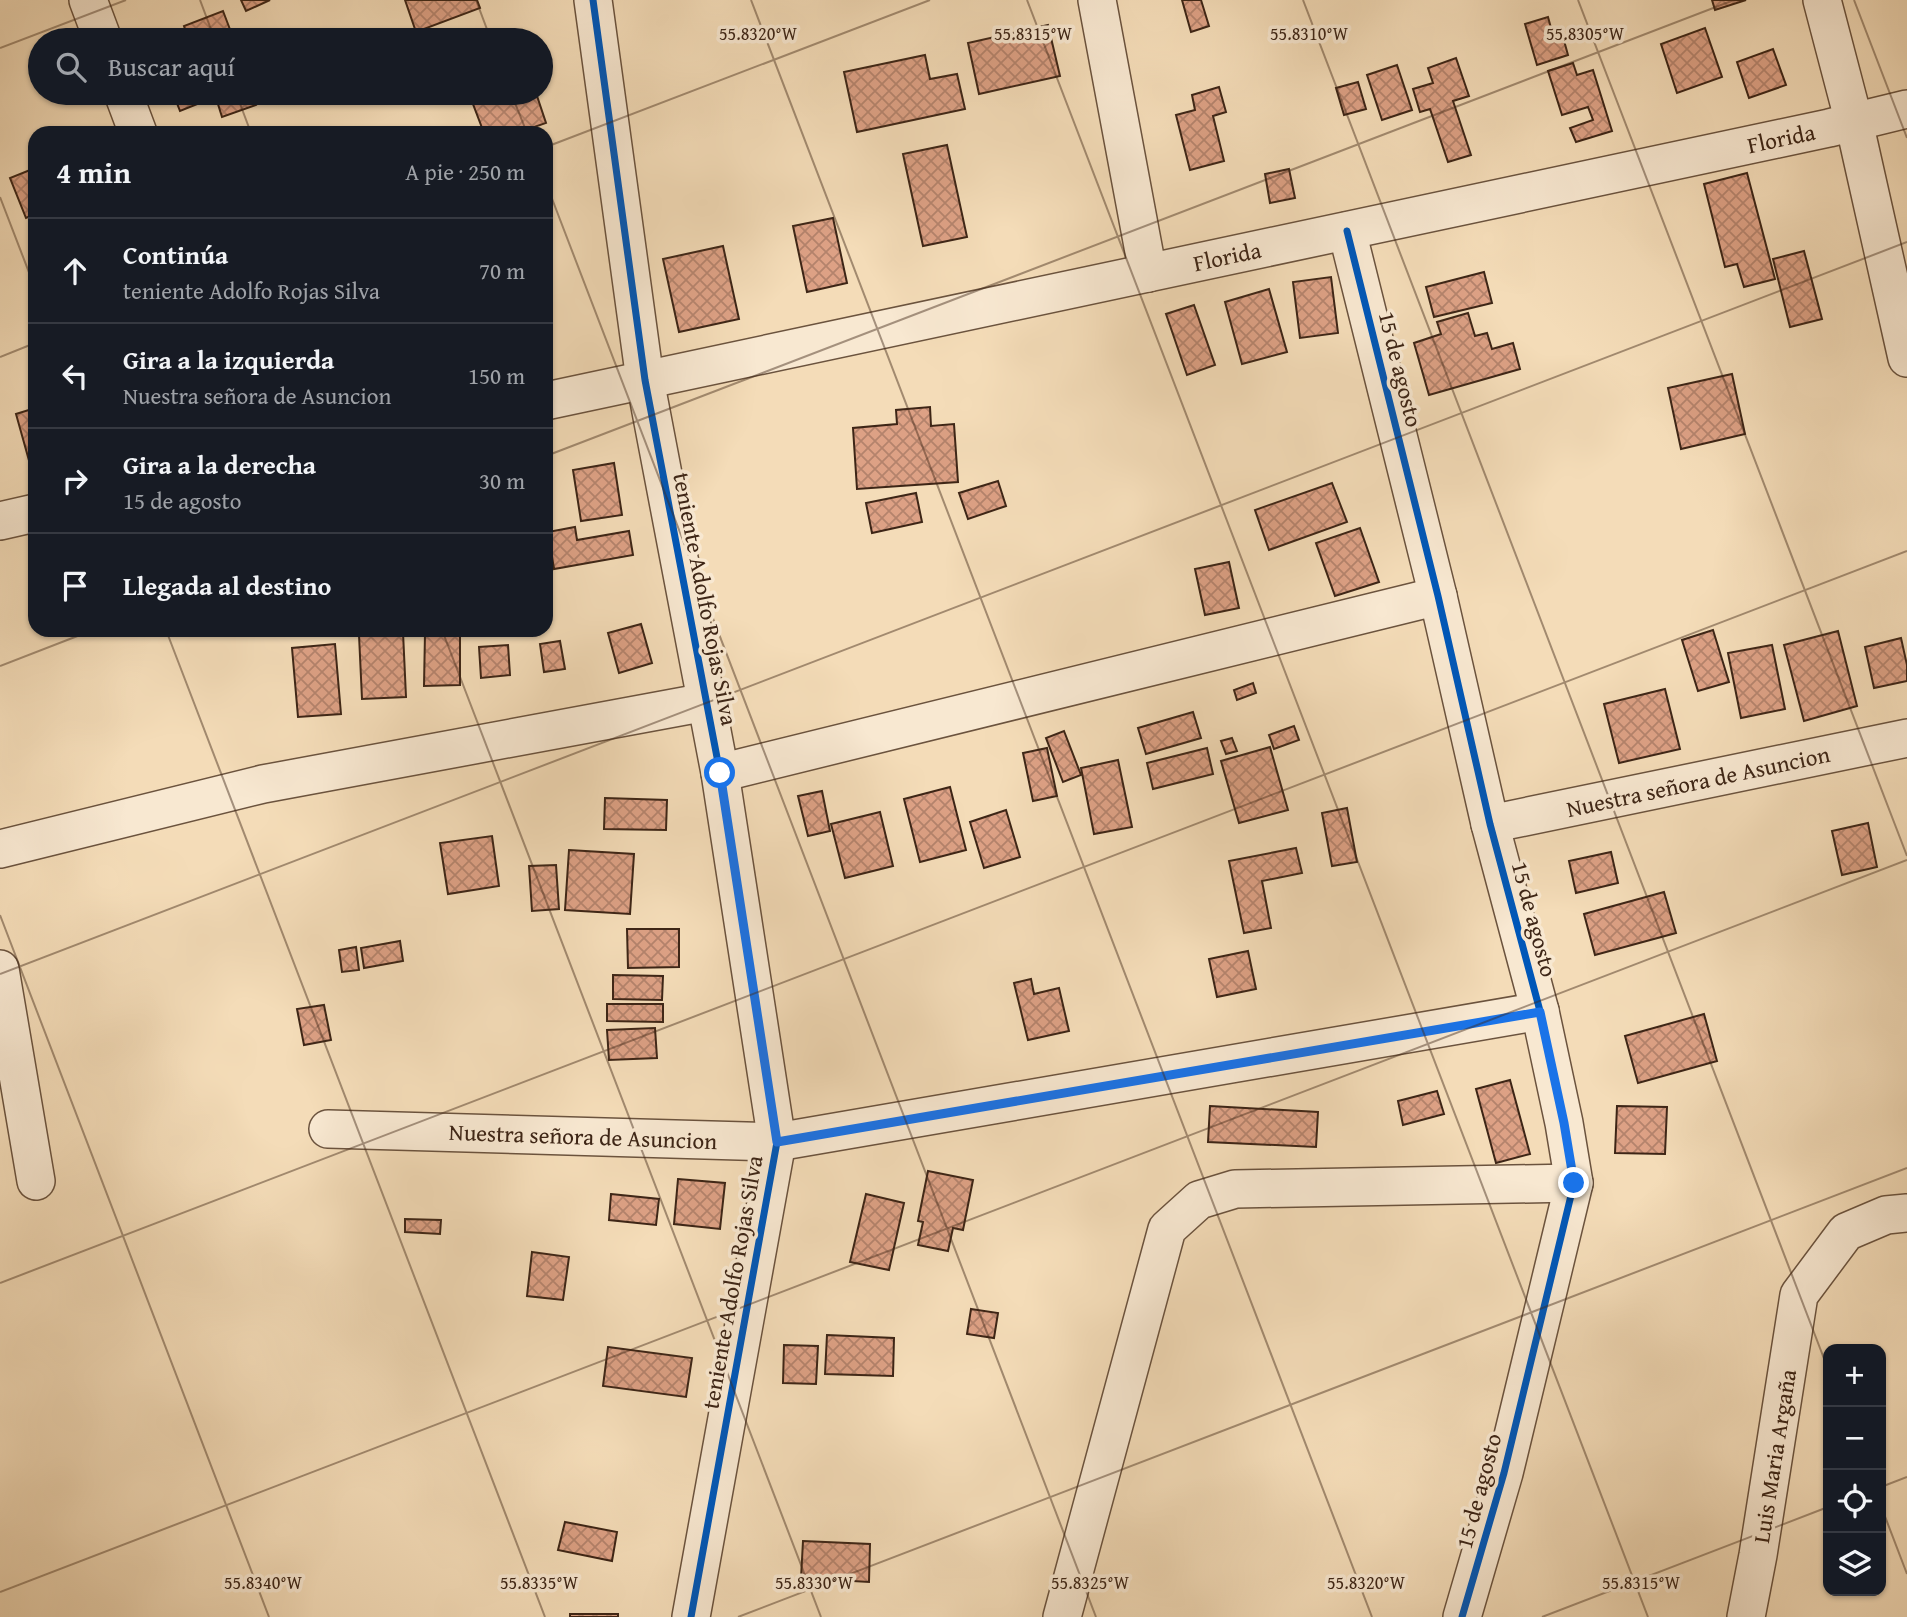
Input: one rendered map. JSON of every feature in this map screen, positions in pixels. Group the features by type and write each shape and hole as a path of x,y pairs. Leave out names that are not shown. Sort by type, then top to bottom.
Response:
{"street":[{"path":"88,0 98,28"},
{"name":"teniente Adolfo Rojas Silva","path":"593,0 645,380 720,773 777,1142 691,1617"},
{"path":"1097,0 1148,273"},
{"path":"1822,0 1854,122 1907,358"},
{"path":"128,105 135,126"},
{"name":"Florida","path":"553,400 1907,109"},
{"name":"15 de agosto","path":"1347,231 1438,596 1490,824 1540,1012 1574,1183 1504,1473 1462,1617"},
{"path":"0,521 28,515"},
{"path":"720,773 1438,596"},
{"path":"0,849 263,784 706,702"},
{"name":"Nuestra señora de Asuncion","path":"1490,824 1907,738"},
{"path":"0,969 36,1181"},
{"name":"Nuestra señora de Asuncion","path":"328,1129 777,1142 1540,1012"},
{"path":"1062,1617 1167,1230 1199,1200 1235,1189 1574,1183"},
{"name":"Luis Maria Argaña","path":"1746,1617 1799,1296 1846,1232 1886,1215 1907,1213"}],"building":[{"path":"241,0 270,0 246,11"},
{"path":"405,0 477,0 480,8 427,28 415,28"},
{"path":"1182,0 1201,0 1209,26 1191,32"},
{"path":"1712,0 1746,0 1715,10"},
{"path":"223,11 229,28 185,28 184,26"},
{"path":"1548,17 1554,39 1563,37 1568,55 1537,65 1525,24"},
{"path":"1048,25 1060,76 979,94 968,43"},
{"path":"1705,28 1722,77 1677,93 1661,44"},
{"path":"1773,49 1786,85 1749,98 1737,62"},
{"path":"925,55 930,79 957,74 965,109 857,132 844,72"},
{"path":"1456,58 1469,96 1453,101 1471,155 1448,162 1430,109 1420,112 1413,89 1433,83 1428,68"},
{"path":"1573,63 1577,75 1593,70 1612,131 1576,142 1570,128 1593,120 1588,107 1562,115 1548,71"},
{"path":"1397,65 1412,110 1382,120 1367,75"},
{"path":"1358,82 1366,109 1344,115 1336,88"},
{"path":"1219,87 1226,112 1213,116 1224,161 1190,170 1176,115 1195,110 1192,95"},
{"path":"178,105 195,105 180,111"},
{"path":"218,105 256,105 222,117"},
{"path":"473,105 540,105 546,123 537,126 481,126"},
{"path":"947,145 967,237 923,246 903,154"},
{"path":"1289,169 1295,198 1270,203 1265,174"},
{"path":"28,171 26,218 10,178"},
{"path":"1747,173 1775,279 1744,287 1737,264 1725,267 1704,184"},
{"path":"833,218 847,283 807,292 793,226"},
{"path":"723,246 739,319 679,332 663,259"},
{"path":"1804,251 1822,319 1790,327 1773,259"},
{"path":"1484,272 1492,303 1434,317 1426,287"},
{"path":"1331,277 1338,333 1300,338 1293,282"},
{"path":"1269,289 1287,352 1242,364 1225,302"},
{"path":"1194,305 1215,365 1187,375 1166,314"},
{"path":"1468,313 1475,336 1487,333 1492,349 1513,343 1520,369 1429,395 1414,343 1441,334 1437,322"},
{"path":"1732,374 1745,434 1681,449 1668,388"},
{"path":"930,407 931,426 954,424 958,482 857,489 853,428 897,424 896,410"},
{"path":"28,410 28,457 16,414"},
{"path":"614,463 622,515 581,521 573,470"},
{"path":"998,481 1006,506 968,519 959,493"},
{"path":"1332,483 1347,522 1269,550 1255,510"},
{"path":"916,493 922,522 872,533 866,503"},
{"path":"575,527 577,540 629,531 633,555 554,569 553,531"},
{"path":"1360,528 1379,582 1335,596 1316,543"},
{"path":"1229,562 1239,608 1205,615 1195,569"},
{"path":"641,624 652,663 619,673 608,633"},
{"path":"1713,630 1729,682 1698,691 1682,640"},
{"path":"1838,631 1857,706 1804,721 1784,645"},
{"path":"359,637 403,637 406,697 362,699"},
{"path":"425,637 460,637 460,685 424,686"},
{"path":"1901,638 1907,665 1907,681 1874,688 1865,647"},
{"path":"560,641 565,669 544,672 540,644"},
{"path":"335,644 341,714 298,717 292,648"},
{"path":"508,645 510,675 481,678 479,647"},
{"path":"1772,645 1785,709 1741,718 1728,653"},
{"path":"1253,683 1256,693 1237,700 1234,690"},
{"path":"1665,689 1680,749 1619,763 1604,704"},
{"path":"1193,712 1201,738 1146,754 1138,728"},
{"path":"1294,726 1299,740 1274,749 1269,735"},
{"path":"1064,731 1081,775 1063,782 1046,738"},
{"path":"1232,738 1237,751 1226,754 1221,741"},
{"path":"1270,747 1288,810 1239,823 1221,761"},
{"path":"1047,748 1057,796 1033,801 1023,753"},
{"path":"1207,748 1213,774 1153,789 1147,763"},
{"path":"1118,760 1132,827 1094,834 1081,768"},
{"path":"950,787 966,850 920,862 904,799"},
{"path":"822,791 830,831 808,836 798,796"},
{"path":"605,798 667,800 666,830 604,829"},
{"path":"1347,808 1357,862 1332,866 1322,813"},
{"path":"1006,810 1020,857 984,868 970,822"},
{"path":"880,812 893,866 845,878 831,824"},
{"path":"1868,823 1877,867 1842,875 1832,831"},
{"path":"492,836 499,886 448,894 440,843"},
{"path":"1296,848 1302,873 1262,881 1271,928 1244,933 1229,861"},
{"path":"569,850 634,854 630,914 565,910"},
{"path":"1611,852 1618,883 1576,893 1569,861"},
{"path":"556,865 559,909 532,911 529,866"},
{"path":"1664,892 1676,933 1595,955 1584,914"},
{"path":"627,929 679,929 679,967 628,968"},
{"path":"400,941 403,961 364,968 361,948"},
{"path":"356,947 359,970 342,972 339,950"},
{"path":"1248,951 1256,989 1217,997 1209,959"},
{"path":"613,975 663,976 662,1000 613,999"},
{"path":"1031,979 1034,994 1059,988 1069,1031 1028,1040 1014,983"},
{"path":"607,1004 663,1004 663,1022 607,1021"},
{"path":"324,1005 331,1040 304,1045 297,1009"},
{"path":"1704,1014 1717,1061 1638,1083 1625,1036"},
{"path":"655,1028 657,1058 609,1060 607,1030"},
{"path":"1510,1080 1530,1154 1496,1163 1476,1089"},
{"path":"1437,1091 1444,1114 1403,1125 1398,1101"},
{"path":"1210,1106 1318,1112 1316,1147 1208,1142"},
{"path":"1617,1106 1667,1107 1665,1154 1615,1153"},
{"path":"928,1171 973,1180 963,1230 953,1228 948,1251 918,1245 923,1222 918,1221"},
{"path":"678,1179 725,1183 720,1229 674,1224"},
{"path":"611,1194 659,1199 656,1225 609,1220"},
{"path":"866,1194 904,1203 889,1270 850,1262"},
{"path":"405,1219 441,1220 440,1234 405,1232"},
{"path":"532,1252 569,1257 563,1300 527,1296"},
{"path":"971,1309 998,1313 994,1338 967,1334"},
{"path":"827,1335 894,1338 893,1376 825,1374"},
{"path":"784,1345 818,1346 816,1384 783,1383"},
{"path":"608,1347 692,1358 686,1397 603,1386"},
{"path":"565,1522 617,1532 612,1561 558,1550"},
{"path":"803,1541 870,1544 869,1582 801,1578"},
{"path":"570,1614 618,1614 618,1617 570,1617"}],"cycle path":[{"path":"593,0 645,380 720,773 777,1142 691,1617"},
{"path":"1347,231 1438,596 1490,824 1540,1011 1574,1183 1504,1473 1462,1617"}],"route":[{"path":"720,773 777,1142 1540,1012 1574,1183"}]}
